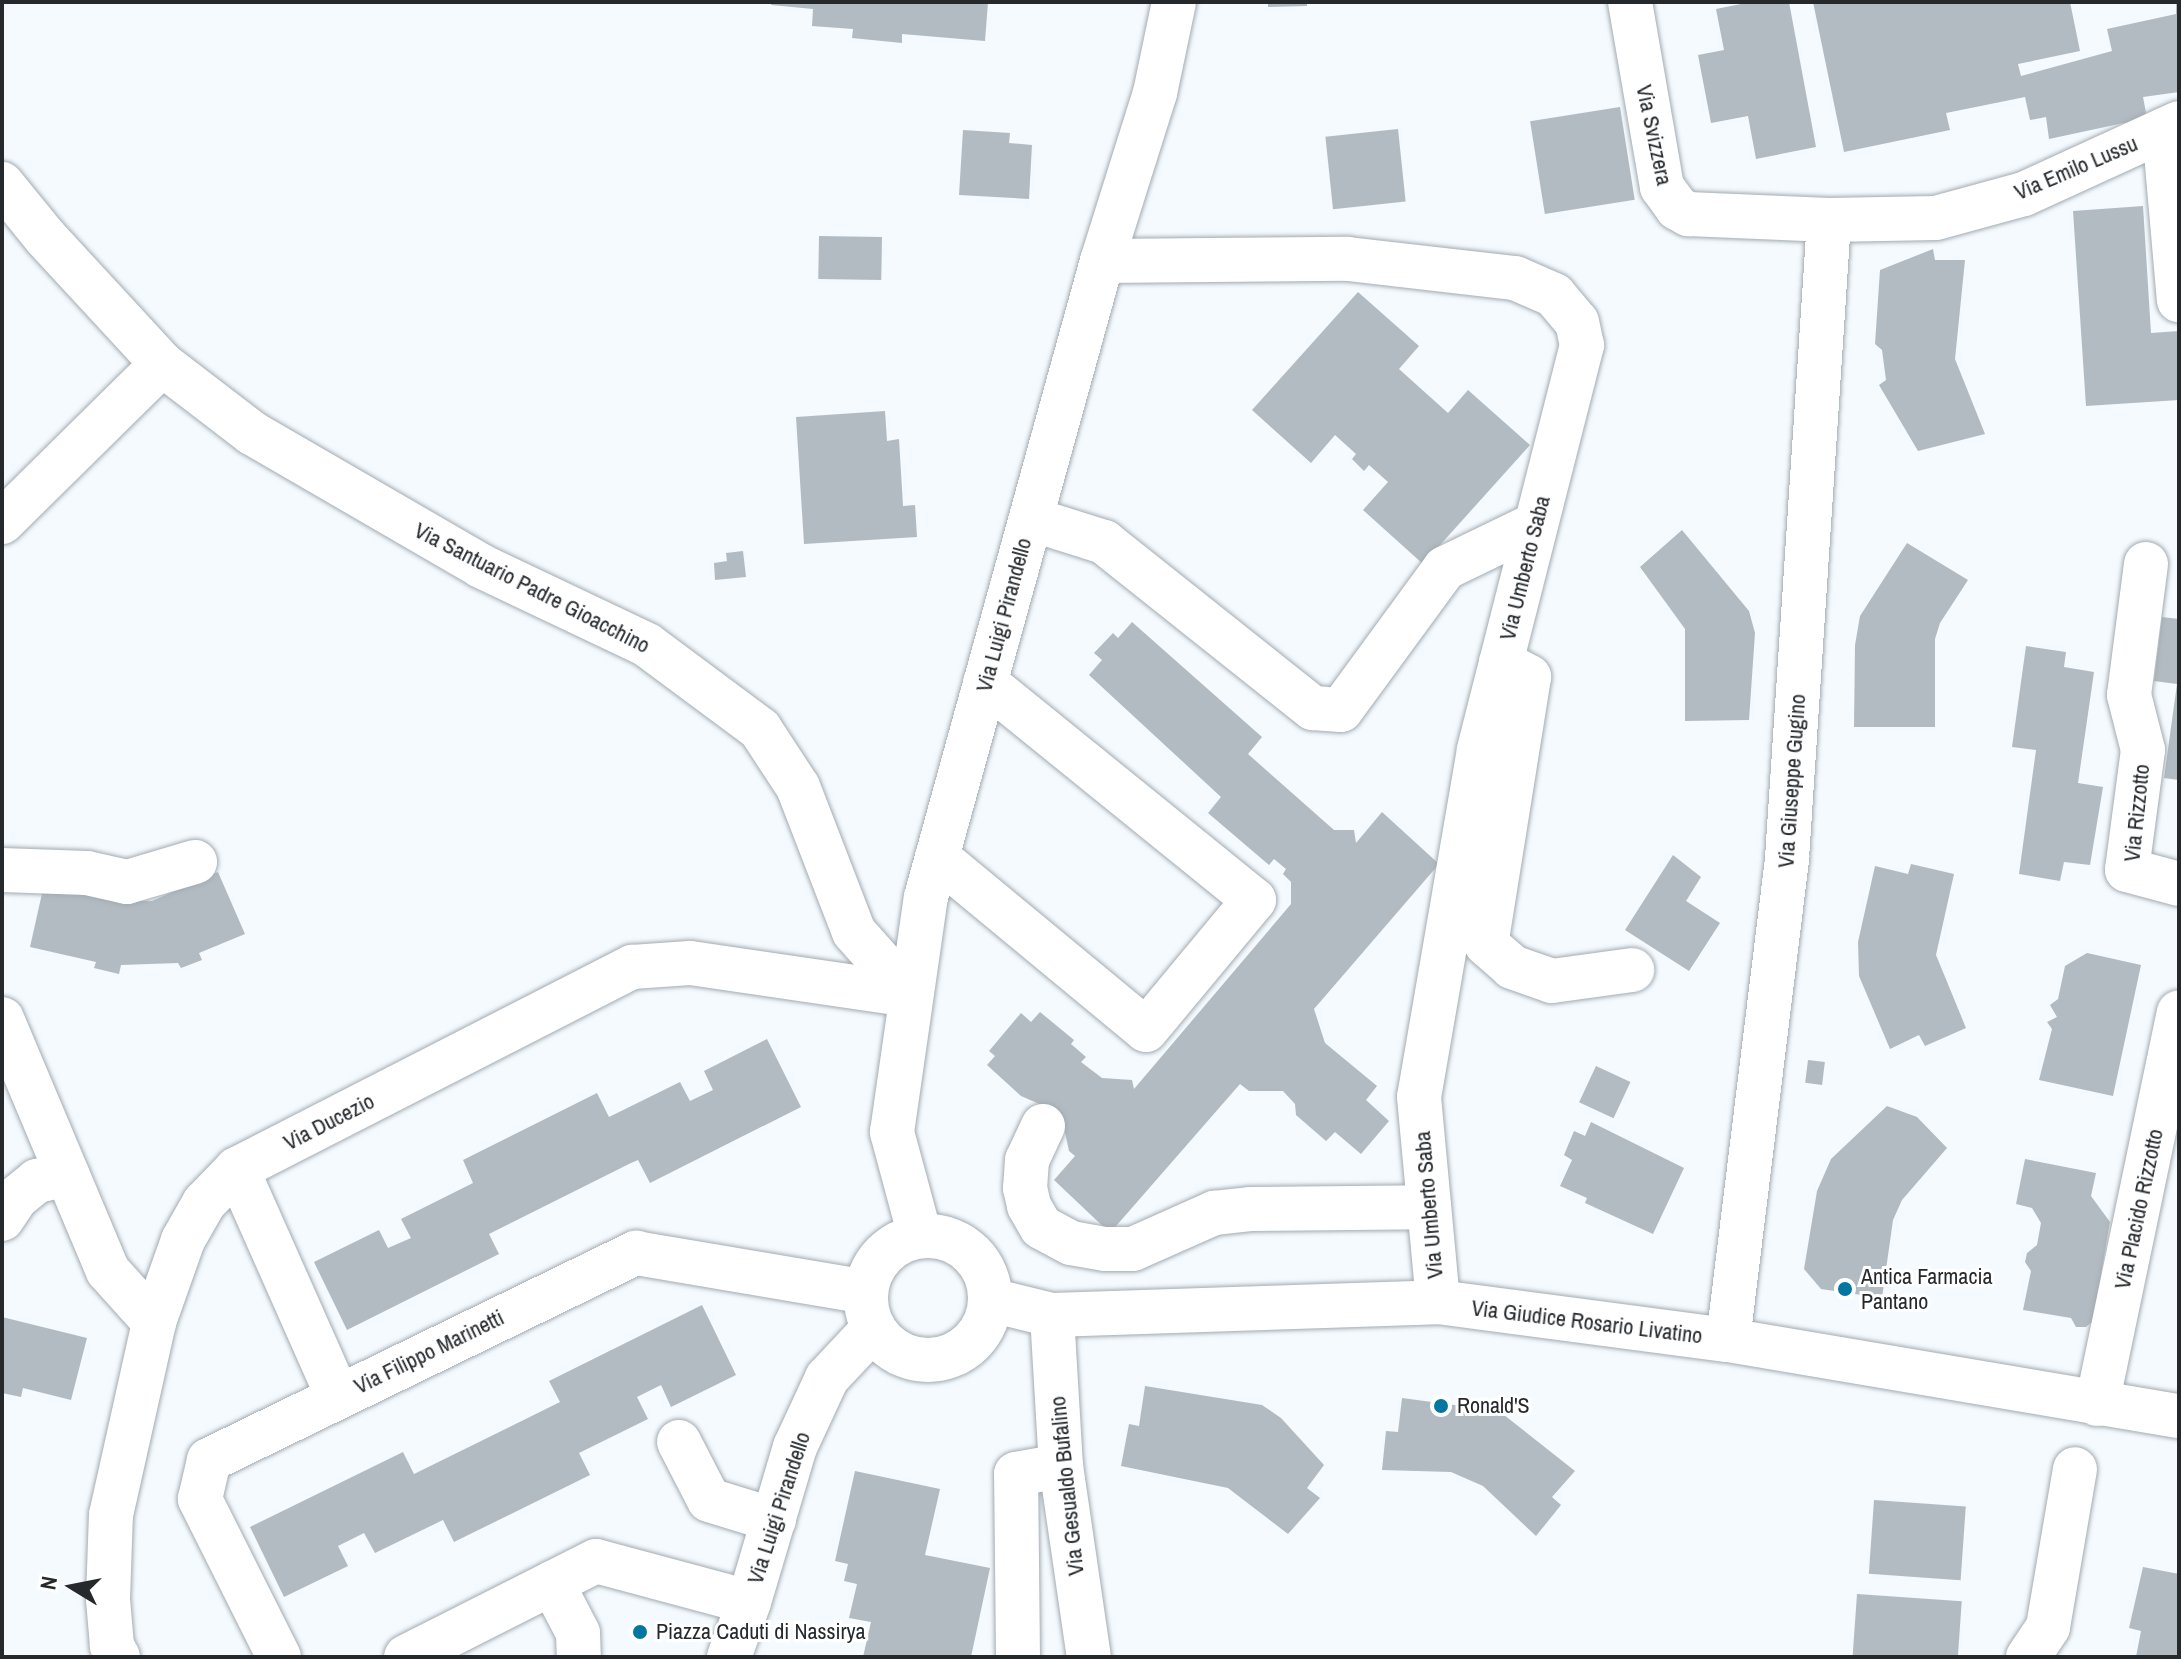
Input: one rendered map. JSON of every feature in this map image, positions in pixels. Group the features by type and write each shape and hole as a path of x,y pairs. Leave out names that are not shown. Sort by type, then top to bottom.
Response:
{"street":[{"name":"Via Luigi Pirandello","path":"920,1236 892,1132 926,897 1102,261 1155,93 1174,2"},
{"name":"Via Svizzera","path":"1630,2 1662,187 1668,199 1688,214 1829,220"},
{"name":"Via Emilo Lussu","path":"1829,220 1936,218 2024,194 2172,126"},
{"path":"2172,126 2179,300"},
{"name":"Via Santuario Padre Gioacchino","path":"2,184 45,237 162,364 252,433 481,566 647,645 760,729 798,787 854,932 910,995"},
{"name":"Via Giuseppe Gugino","path":"1728,1340 1787,858 1829,220"},
{"name":"Via Umberto Saba","path":"1102,261 1348,259 1515,278 1554,295 1577,322 1582,345 1479,750 1419,1097 1438,1302"},
{"path":"2,522 162,364"},
{"path":"1031,519 1104,542 1313,708 1341,710 1445,568 1536,524"},
{"name":"Via Rizzotto","path":"2146,564 2129,695 2143,750 2127,870 2179,884"},
{"path":"1501,662 1529,677 1486,944 1512,967 1552,981 1632,970"},
{"path":"937,857 1146,1030 1254,900 985,682"},
{"path":"2,870 87,873 127,882 195,862"},
{"name":"Via Ducezio","path":"118,1657 112,1646 108,1599 111,1515 154,1322 183,1240 204,1203 237,1169 632,967 690,963 910,995"},
{"name":"Via Placido Rizzotto","path":"2097,1404 2167,1138 2179,1013"},
{"path":"2,1019 108,1271 154,1322"},
{"path":"1043,1126 1027,1160 1025,1188 1029,1206 1041,1227 1071,1243 1105,1249 1133,1249 1214,1213 1250,1209 1429,1207"},
{"path":"237,1169 338,1397"},
{"path":"2,1219 16,1198 37,1181 67,1174"},
{"path":"920,1236 942,1236 963,1245 984,1269 991,1300 987,1319 971,1345 954,1355 934,1361 913,1360 892,1350 869,1310 869,1275 887,1251 920,1236"},
{"name":"Via Filippo Marinetti","path":"279,1657 200,1499 209,1460 636,1253 869,1310"},
{"name":"Via Giudice Rosario Livatino","path":"991,1300 1052,1315 1438,1302 1728,1340 2179,1416"},
{"name":"Via Luigi Pirandello","path":"729,1657 749,1602 795,1447 827,1378 869,1310"},
{"name":"Via Gesualdo Bufalino","path":"1052,1315 1061,1466 1089,1657"},
{"path":"679,1442 709,1500 774,1520"},
{"path":"1018,1657 1016,1474 1061,1466"},
{"path":"2028,1657 2048,1627 2075,1469"},
{"path":"406,1657 596,1561 749,1602"},
{"path":"552,1583 578,1633 579,1657"}],"building":[{"path":"772,2 988,2 985,41 902,34 902,43 852,38 853,29 812,26 813,9 771,5"},
{"path":"1268,2 1307,2 1307,6 1268,7"},
{"path":"1751,2 1789,2 1816,147 1756,159 1748,116 1711,123 1698,55 1724,50 1716,9"},
{"path":"1813,2 2070,2 2080,51 2018,64 2021,76 2112,51 2107,29 2176,14 2176,2 2179,2 2179,92 2143,97 2147,118 2049,139 2046,117 2030,120 2025,97 1946,113 1950,130 1844,152"},
{"path":"1620,107 1635,200 1545,214 1530,121"},
{"path":"1398,129 1406,202 1333,209 1325,137"},
{"path":"963,130 1010,133 1009,143 1032,145 1029,199 959,195"},
{"path":"2143,206 2151,333 2179,331 2179,400 2086,406 2073,211"},
{"path":"819,236 882,237 881,280 818,279"},
{"path":"1933,249 1935,260 1965,260 1955,359 1985,434 1918,451 1879,385 1886,380 1882,350 1875,344 1880,270"},
{"path":"1358,292 1419,346 1399,369 1448,413 1468,390 1530,445 1423,564 1363,510 1388,482 1369,465 1364,471 1352,459 1356,454 1335,435 1311,463 1252,410"},
{"path":"885,411 887,441 899,439 903,506 915,505 917,537 804,544 796,417"},
{"path":"1682,530 1749,611 1755,633 1749,720 1685,721 1685,629 1640,567"},
{"path":"1907,543 1968,580 1940,623 1935,639 1935,727 1854,727 1855,645 1860,616"},
{"path":"743,551 746,577 715,580 714,563 727,561 726,553"},
{"path":"2162,617 2179,619 2179,780 2164,778 2177,684 2154,681"},
{"path":"1132,622 1262,737 1248,754 1334,830 1354,830 1356,843 1382,812 1439,864 1314,1009 1325,1043 1377,1086 1366,1100 1389,1121 1361,1154 1335,1132 1326,1141 1296,1115 1295,1104 1283,1091 1249,1091 1240,1084 1110,1233 1054,1180 1075,1156 1069,1151 1062,1119 1051,1109 1021,1096 987,1065 995,1056 989,1051 1021,1013 1031,1022 1040,1012 1074,1040 1071,1044 1086,1057 1081,1062 1102,1078 1132,1080 1134,1089 1291,904 1291,882 1283,874 1286,869 1274,859 1269,865 1208,813 1221,797 1089,675 1102,660 1094,653 1113,633 1118,638"},
{"path":"2026,646 2066,652 2064,667 2094,672 2078,783 2103,787 2090,865 2064,862 2060,881 2019,874 2036,750 2012,747"},
{"path":"1673,855 1701,877 1686,901 1720,923 1689,971 1625,930"},
{"path":"1911,864 1954,874 1936,955 1966,1028 1925,1046 1919,1035 1890,1049 1859,976 1858,942 1875,866 1908,874"},
{"path":"218,872 245,934 199,953 202,960 181,968 178,963 121,965 119,974 94,968 96,962 30,947 45,880 137,901 152,901"},
{"path":"2087,953 2141,965 2113,1096 2039,1080 2052,1029 2047,1022 2057,1017 2050,1005 2058,999 2065,966"},
{"path":"767,1039 801,1107 650,1183 638,1160 631,1163 489,1234 499,1254 347,1330 314,1262 379,1230 388,1248 411,1238 401,1219 473,1183 463,1160 597,1093 609,1117 680,1082 690,1101 713,1090 704,1071"},
{"path":"1808,1060 1825,1062 1822,1085 1805,1083"},
{"path":"1596,1066 1630,1082 1614,1118 1579,1102"},
{"path":"1887,1106 1917,1117 1947,1148 1902,1200 1893,1220 1882,1298 1821,1289 1804,1269 1817,1191 1831,1159"},
{"path":"1591,1122 1684,1168 1653,1234 1585,1203 1587,1198 1560,1186 1572,1160 1564,1155 1574,1131 1585,1136"},
{"path":"2025,1159 2096,1173 2091,1196 2110,1222 2093,1321 2086,1327 2076,1327 2071,1318 2023,1310 2031,1271 2025,1262 2027,1253 2037,1245 2041,1223 2032,1208 2016,1204"},
{"path":"702,1305 736,1375 671,1407 661,1385 637,1397 648,1419 579,1453 590,1475 454,1542 443,1520 375,1553 364,1533 338,1546 348,1566 284,1597 250,1527 403,1452 414,1474 560,1402 549,1381"},
{"path":"2,1317 87,1338 71,1400 23,1388 21,1397 2,1393"},
{"path":"1145,1386 1262,1405 1281,1418 1324,1465 1307,1488 1320,1498 1288,1534 1228,1488 1121,1466 1129,1424 1139,1426"},
{"path":"1402,1398 1499,1411 1575,1471 1552,1497 1561,1505 1536,1536 1483,1486 1451,1472 1382,1470 1386,1431 1398,1432"},
{"path":"855,1471 940,1489 925,1555 990,1568 971,1657 863,1657 871,1622 849,1618 857,1584 844,1581 848,1564 835,1561"},
{"path":"1874,1500 1966,1506 1961,1580 1869,1574"},
{"path":"2143,1567 2179,1574 2179,1657 2136,1657 2141,1631 2129,1628"},
{"path":"1857,1594 1962,1601 1958,1657 1853,1657"}],"place":[{"name":"Antica Farmacia Pantano","path":"1845,1289"},
{"name":"Ronald'S","path":"1441,1406"},
{"name":"Piazza Caduti di Nassirya","path":"640,1632"}]}
